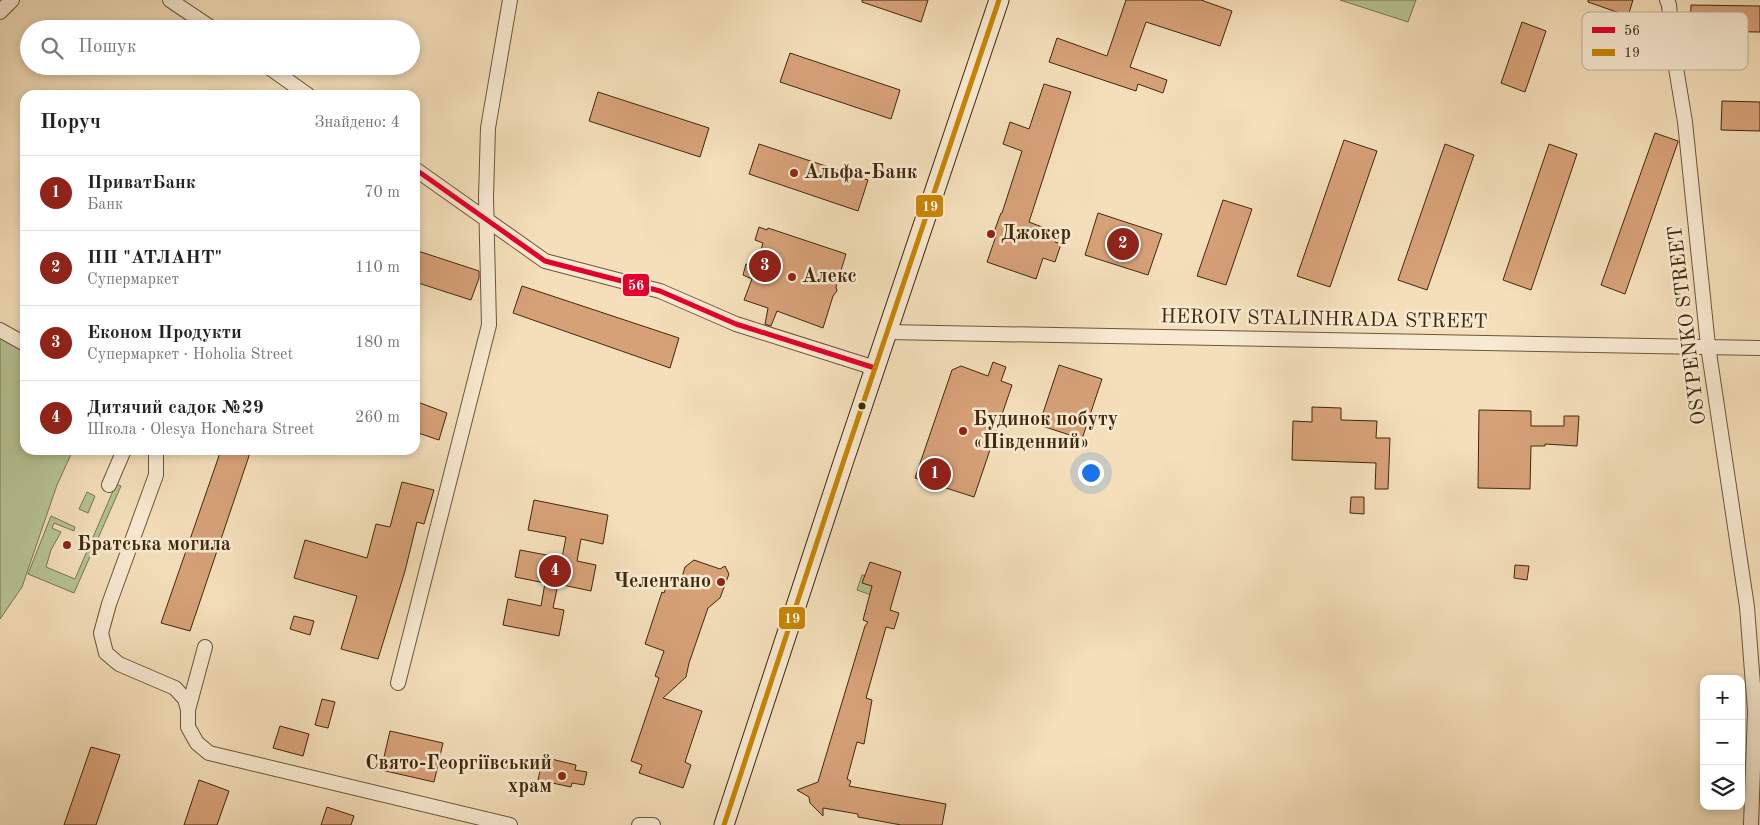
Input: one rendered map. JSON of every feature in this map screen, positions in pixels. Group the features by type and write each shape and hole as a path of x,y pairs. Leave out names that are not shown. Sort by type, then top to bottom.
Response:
{"main road":[{"path":"724,825 887,332 1000,0"}],"street":[{"path":"0,12 12,0"},
{"path":"170,0 200,20"},
{"path":"398,683 489,324 486,197 488,128 510,0"},
{"name":"OSYPENKO STREET","path":"1677,70 1685,122 1708,346 1747,607 1755,711 1751,825"},
{"path":"280,75 301,90"},
{"path":"420,172 545,261 660,292 736,324 875,368"},
{"path":"0,330 20,341"},
{"name":"HEROIV STALINHRADA STREET","path":"887,332 1760,348"},
{"path":"108,485 122,455"},
{"path":"156,455 156,475 109,604 101,633 106,653 119,664 175,688 186,699 188,727 197,743 209,753 510,825"},
{"path":"188,710 205,646"},
{"path":"639,825 653,825"}],"green space":[{"path":"1340,0 1416,0 1408,22"},
{"path":"0,330 20,341 20,455 71,455 57,485 22,587 0,619"},
{"path":"116,484 121,486 74,593 28,574 51,516 75,527 74,531 54,523 52,528 61,532 51,550 46,567 75,579"},
{"path":"87,492 95,496 88,513 79,509"},
{"path":"862,575 865,575 863,583 873,586 871,595 857,590"}],"building":[{"path":"862,0 928,0 921,22 862,2"},
{"path":"1126,0 1201,0 1232,11 1220,46 1146,22 1130,67 1167,80 1163,93 1138,84 1136,91 1049,62 1057,38 1107,56"},
{"path":"1588,0 1633,0 1629,12 1617,12 1588,2"},
{"path":"1691,5 1760,6 1760,32 1748,32 1748,12 1691,12"},
{"path":"1522,22 1546,31 1525,92 1501,83"},
{"path":"790,53 900,90 891,119 780,82"},
{"path":"1044,84 1071,92 1029,222 1058,233 1055,242 1061,244 1055,262 1043,258 1036,279 987,262 997,233 994,232 1022,151 1003,144 1010,122 1029,129"},
{"path":"598,92 709,128 700,157 589,121"},
{"path":"1722,101 1760,102 1760,131 1721,130"},
{"path":"1655,133 1678,142 1625,294 1601,285"},
{"path":"1344,140 1377,151 1330,287 1297,276"},
{"path":"759,144 868,180 858,211 749,174"},
{"path":"1445,144 1474,155 1427,290 1398,280"},
{"path":"1549,144 1577,154 1531,290 1503,280"},
{"path":"1223,200 1252,209 1226,285 1197,276"},
{"path":"1098,213 1162,234 1148,275 1085,255"},
{"name":"Алекс","path":"759,227 767,230 768,228 846,254 836,287 837,291 833,296 823,328 777,311 771,326 765,324 768,308 744,300 752,279 743,275 746,264 756,267 763,243 755,240"},
{"path":"420,252 479,271 479,278 471,300 420,284"},
{"path":"522,286 679,338 670,368 513,313"},
{"name":"Будинок побуту «Південний»","path":"993,362 1006,367 1001,381 1012,385 974,497 915,478 952,370 961,366 988,376"},
{"path":"1059,365 1102,379 1082,439 1039,425"},
{"path":"420,403 447,413 439,440 420,434"},
{"path":"1312,407 1341,408 1341,420 1377,421 1376,438 1390,438 1388,489 1375,489 1376,463 1292,460 1293,421 1312,422"},
{"path":"1479,410 1531,411 1531,426 1564,426 1564,416 1579,416 1577,446 1545,444 1545,446 1531,446 1530,489 1478,488"},
{"path":"219,455 249,455 190,631 161,623"},
{"path":"402,482 434,490 424,524 417,522 405,571 378,659 341,649 357,596 294,578 305,540 367,558 376,524 390,527"},
{"path":"1351,497 1364,497 1364,514 1350,513"},
{"path":"534,500 608,515 603,544 581,539 577,561 596,565 591,591 558,584 553,608 564,610 559,636 503,625 508,599 541,606 545,583 515,577 520,550 562,558 566,537 528,530"},
{"path":"694,560 720,569 725,566 729,574 720,598 708,608 686,677 663,698 702,711 685,762 691,765 683,788 639,773 642,765 631,761 659,678 655,676 664,651 645,644 662,592 664,593 669,580 680,584 685,567"},
{"path":"870,562 901,572 890,610 899,613 894,629 886,627 866,698 872,700 864,744 857,742 847,779 851,781 849,786 946,804 942,825 901,825 858,817 858,814 823,808 823,816 810,803 809,797 797,790 818,782 865,626 868,622 863,620 872,586 862,583"},
{"path":"1515,565 1529,566 1527,580 1514,578"},
{"path":"294,616 314,621 310,635 290,629"},
{"path":"322,699 335,702 328,728 315,725"},
{"path":"280,726 309,734 303,756 273,748"},
{"path":"390,731 443,743 434,782 381,770"},
{"path":"91,747 120,755 96,825 64,825"},
{"name":"Свято-Георгіївський храм","path":"543,757 576,765 575,770 587,772 584,785 572,783 571,787 538,780"},
{"path":"199,780 229,791 217,825 184,825"},
{"path":"327,807 354,816 351,825 321,825"}],"transit line":[{"name":"19","path":"724,825 843,463 999,0"},
{"name":"56","path":"420,173 545,261 660,291 736,324 875,368"}],"place":[{"name":"Альфа-Банк","path":"794,173"},
{"name":"Джокер","path":"991,234"},
{"name":"ПП \"АТЛАНТ\"","path":"1123,244"},
{"name":"Економ Продукти","path":"765,266"},
{"name":"Алекс","path":"792,277"},
{"name":"Будинок побуту «Південний»","path":"963,431"},
{"name":"ПриватБанк","path":"935,474"},
{"name":"Братська могила","path":"67,545"},
{"name":"Дитячий садок №29","path":"555,571"},
{"name":"Челентано","path":"721,582"},
{"name":"Свято-Георгіївський храм","path":"562,776"}]}
